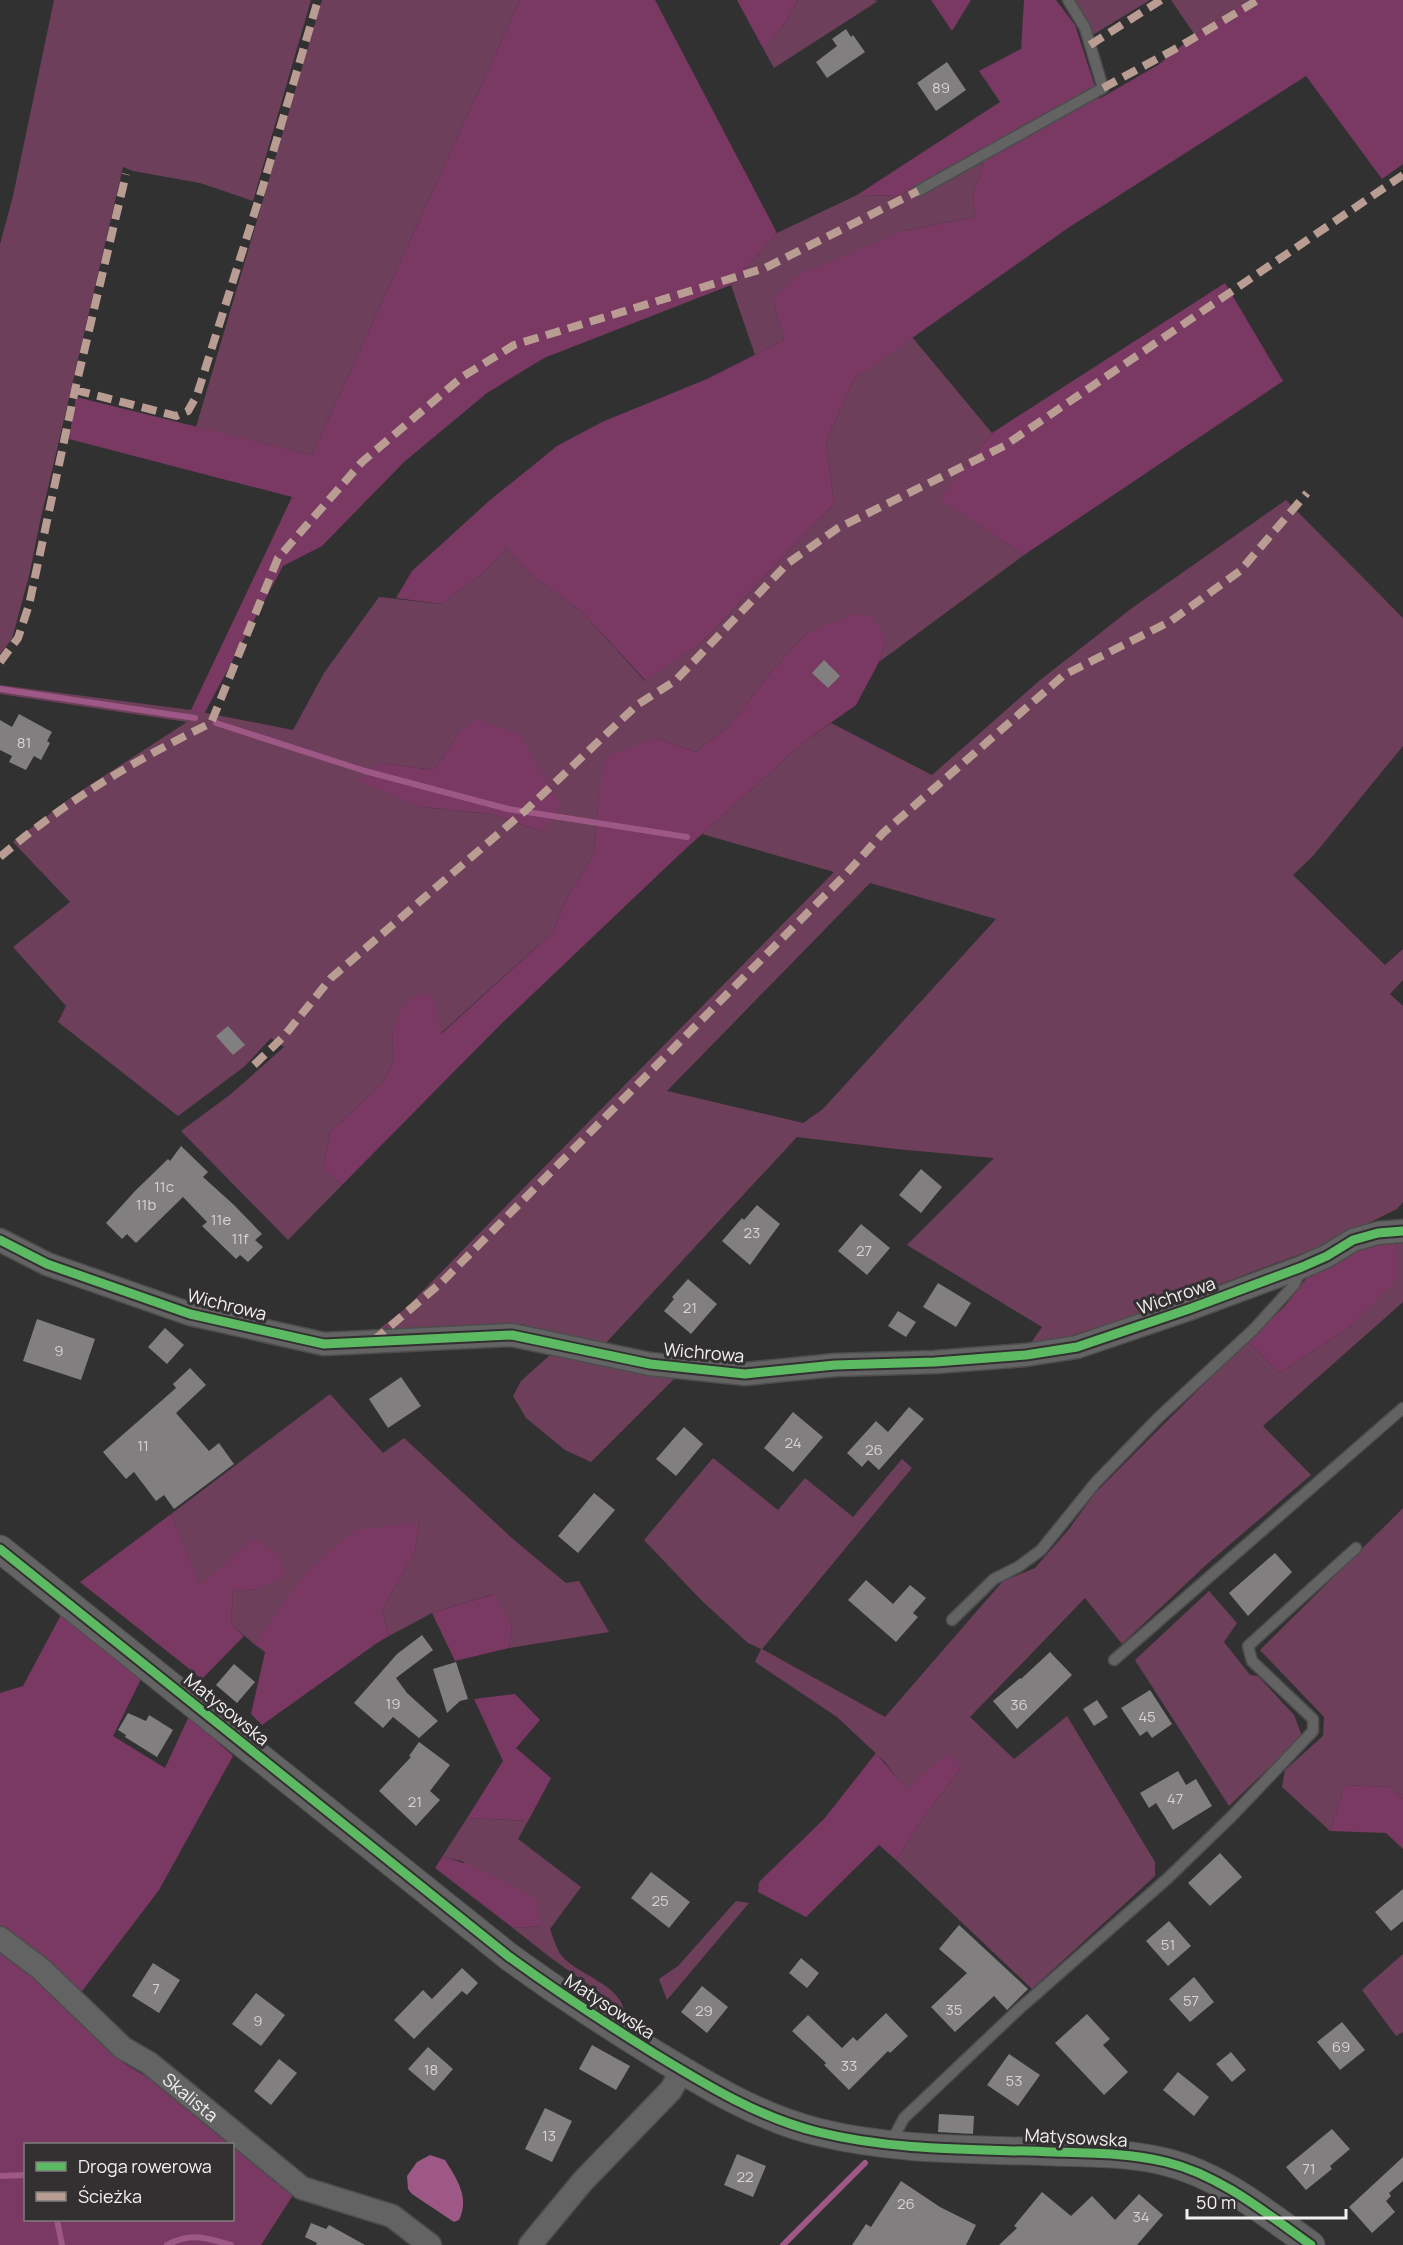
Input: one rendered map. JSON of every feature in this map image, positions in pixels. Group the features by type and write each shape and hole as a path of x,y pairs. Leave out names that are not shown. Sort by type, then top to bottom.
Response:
{"street":[{"name":"Wichrowa","path":"0,1240 47,1264 190,1314 324,1344 512,1335 650,1364 745,1374 835,1365 935,1362 1026,1355 1077,1347 1302,1267 1327,1256 1353,1240 1378,1233 1403,1231"},
{"name":"Matysowska","path":"0,1549 500,1950 555,1990 682,2070 765,2114 790,2124 830,2135 890,2144 1120,2155 1167,2162 1198,2173 1228,2189 1311,2245"},
{"name":"Skalista","path":"0,1938 41,1969 123,2048 149,2063 302,2188 392,2216 430,2245"},
{"path":"530,2245 583,2181 671,2090 682,2070"}],"lane":[{"path":"918,191 1103,88 1085,28 1068,0"},
{"path":"952,1620 994,1579 1018,1567 1041,1550 1096,1482 1159,1417 1254,1329 1294,1285 1302,1267"},
{"path":"1114,1660 1403,1408"},
{"path":"890,2144 904,2118 1019,2009 1176,1871 1313,1731 1313,1719 1252,1661 1248,1646 1356,1548"}],"shaded area":[{"path":"54,0 311,0 253,201 200,183 133,171 123,167 29,576 12,639 0,654 0,244 13,196"},
{"path":"322,0 520,0 312,455 196,427"},
{"path":"520,0 655,0 777,233 731,285 544,358 487,393 404,462 322,546 283,566 204,714 191,710 292,497 69,439 76,397 312,455"},
{"path":"737,0 798,0 787,20 764,50"},
{"path":"798,0 878,1 774,68 764,50 787,20"},
{"path":"931,0 971,0 952,31"},
{"path":"1024,0 1056,0 1075,25 1099,99 1158,65 1195,35 1249,0 1403,0 1403,164 1382,179 1306,76 1068,228 854,379 826,442 834,504 701,643 646,681 583,613 530,574 506,548 481,575 441,604 396,598 412,571 489,501 557,446 602,422 707,379 784,340 773,299 798,275 903,231 975,217 973,193 984,163 896,196 857,195 1000,102 979,71 1021,49"},
{"path":"1068,0 1150,0 1091,36"},
{"path":"1171,0 1249,0 1195,35"},
{"path":"984,163 973,193 975,217 903,231 773,299 784,340 755,355 731,285 777,233 857,195 896,196"},
{"path":"1225,283 1283,381 1024,555 940,499 992,433"},
{"path":"912,337 992,433 941,499 1024,555 879,662 886,639 807,633 770,673 731,724 696,752 656,738 599,794 594,854 566,900 553,932 440,1034 392,1033 394,1060 383,1083 330,1132 323,1170 342,1185 288,1240 181,1131 231,1094 284,1047 271,1038 244,1067 178,1116 58,1022 66,1006 13,947 70,902 13,842 73,796 187,722 0,694 0,685 191,710 293,730 324,673 379,597 441,604 481,575 506,548 530,574 583,613 645,681 701,643 834,504 826,442 854,379","holes":["460,732 543,832 492,814 421,807 381,763 434,770"]},
{"path":"1286,500 1403,618 1403,746 1313,856 1293,875 1385,965 1403,949 1403,980 1390,994 1403,1006 1403,1202 1397,1209 1324,1245 1140,1314 1026,1350 1042,1327 907,1245 994,1158 797,1137 603,1346 522,1324 415,1328 369,1337 406,1308 834,872 702,834 805,741 831,723 932,775 1039,681 1132,608","holes":["870,883 996,919 823,1109 803,1123 667,1091"]},
{"path":"856,614 871,616 886,639 879,662 856,705 805,741 681,853 500,1025 342,1185 323,1170 330,1132 383,1083 394,1060 392,1033 404,1004 421,992 434,998 441,1034 553,932 566,900 594,854 599,794 606,756 656,738 696,752 731,724 770,673 807,633"},
{"path":"477,719 519,734 560,803 543,832 492,814 421,807 357,780 381,763 434,770 460,732"},
{"path":"1395,1240 1403,1240 1403,1302 1263,1426 1311,1475 1207,1564 1122,1644 1085,1598 970,1717 1014,1759 1067,1716 1155,1862 1155,1876 1032,1989 896,1860 923,1818 962,1767 949,1754 906,1790 884,1761 837,1717 755,1662 761,1649 748,1643 701,1600 644,1540 713,1458 778,1510 805,1478 853,1517 902,1459 912,1468 762,1649 885,1717 1003,1581 1035,1568 1069,1529 1095,1493 1247,1341 1279,1373 1350,1327 1397,1278"},
{"path":"1395,1240 1398,1278 1350,1327 1279,1373 1247,1341 1284,1307 1312,1271 1359,1249"},
{"path":"551,1354 680,1373 591,1462 565,1450 526,1418 513,1396 521,1381"},
{"path":"330,1394 383,1453 404,1438 514,1540 566,1583 579,1581 609,1632 509,1648 512,1627 493,1594 432,1613 389,1636 382,1610 415,1552 419,1522 274,1618 254,1644 231,1624 233,1591 257,1589 253,1538 200,1586 171,1514"},
{"path":"1403,1508 1403,1799 1390,1787 1345,1785 1330,1831 1282,1787 1285,1770 1323,1736 1324,1717 1260,1650"},
{"path":"171,1514 200,1585 253,1538 278,1554 286,1575 257,1589 233,1591 231,1624 244,1636 202,1679 80,1582"},
{"path":"419,1522 415,1552 382,1610 389,1636 262,1725 251,1714 265,1652 254,1644 308,1570 355,1530"},
{"path":"1209,1591 1237,1623 1224,1642 1250,1675 1258,1676 1294,1715 1302,1736 1229,1806 1135,1660"},
{"path":"494,1594 512,1627 509,1648 455,1661 432,1613"},
{"path":"61,1615 141,1679 113,1736 165,1768 189,1716 233,1756 159,1890 79,1995 98,2040 125,2064 159,2084 230,2143 24,2143 24,2221 234,2221 234,2147 295,2192 261,2245 0,2245 0,1693 23,1686"},
{"path":"515,1694 540,1720 516,1748 551,1778 528,1821 467,1818 503,1761 474,1699"},
{"path":"876,1753 906,1789 949,1753 962,1767 923,1818 896,1860 879,1845 806,1917 758,1892 759,1882 824,1819"},
{"path":"1345,1785 1390,1787 1403,1799 1403,1849 1386,1833 1330,1831"},
{"path":"467,1818 528,1821 518,1839 581,1887 550,1929 561,1955 576,1968 606,1986 620,2001 624,2010 513,1928 542,1926 462,1861 442,1857"},
{"path":"442,1857 479,1869 536,1899 542,1926 513,1928 435,1868"},
{"path":"736,1901 749,1903 667,2000 659,1979 678,1966"},
{"path":"1403,1954 1403,2032 1396,2036 1362,1990"},
{"path":"430,2155 445,2160 458,2182 463,2196 459,2220 454,2222 408,2189 407,2176 417,2162"}],"building":[{"path":"846,29 865,52 827,78 816,62 837,46 832,39"},
{"path":"947,62 966,90 936,111 917,83"},
{"path":"824,660 840,676 828,688 812,673"},
{"path":"19,714 52,732 47,741 50,743 41,760 34,756 26,770 9,762 12,756 0,750 0,720 12,727"},
{"path":"228,1026 245,1045 233,1055 216,1036"},
{"path":"181,1146 208,1172 203,1177 262,1234 255,1240 263,1247 248,1262 240,1255 236,1259 202,1226 207,1222 183,1197 136,1243 127,1234 122,1239 106,1223 168,1159 170,1161"},
{"path":"921,1169 942,1187 921,1213 899,1195"},
{"path":"757,1205 780,1224 750,1265 722,1241"},
{"path":"861,1224 890,1248 867,1275 838,1251"},
{"path":"688,1279 717,1304 691,1334 664,1311 674,1299 672,1297"},
{"path":"938,1283 971,1303 956,1327 923,1307"},
{"path":"898,1311 916,1322 906,1337 888,1326"},
{"path":"37,1319 95,1339 81,1380 23,1361"},
{"path":"165,1328 184,1345 167,1364 148,1347"},
{"path":"190,1368 206,1385 176,1413 209,1451 219,1443 234,1464 174,1509 164,1495 156,1501 134,1472 126,1479 103,1452 176,1388 173,1384"},
{"path":"401,1377 421,1406 388,1428 369,1399"},
{"path":"909,1407 924,1419 879,1470 868,1460 862,1467 847,1453 876,1421 888,1432"},
{"path":"793,1412 823,1437 793,1472 764,1448"},
{"path":"684,1427 703,1444 676,1476 656,1459"},
{"path":"594,1493 615,1510 578,1553 558,1536"},
{"path":"1275,1553 1292,1572 1248,1616 1229,1593"},
{"path":"866,1580 893,1604 910,1585 926,1598 913,1613 918,1617 896,1642 848,1600"},
{"path":"422,1635 433,1650 396,1678 407,1693 438,1721 419,1738 393,1717 383,1728 354,1703 397,1654"},
{"path":"1050,1652 1072,1675 1017,1729 993,1701"},
{"path":"456,1662 468,1699 460,1701 447,1713 433,1669"},
{"path":"234,1664 255,1682 237,1703 216,1685"},
{"path":"1150,1690 1172,1724 1152,1738 1147,1731 1140,1736 1121,1708"},
{"path":"1097,1700 1108,1717 1094,1726 1083,1709"},
{"path":"128,1713 146,1721 149,1715 173,1730 157,1757 118,1730"},
{"path":"419,1742 450,1765 430,1791 440,1800 416,1826 379,1791 411,1757 409,1756"},
{"path":"1178,1771 1186,1785 1196,1779 1212,1806 1173,1830 1156,1803 1149,1808 1140,1793"},
{"path":"1220,1853 1242,1877 1210,1906 1188,1883"},
{"path":"651,1872 690,1902 669,1928 631,1898"},
{"path":"1403,1889 1403,1921 1391,1931 1375,1912"},
{"path":"1169,1921 1191,1946 1168,1966 1146,1941"},
{"path":"959,1925 1028,1989 1007,2010 994,1996 955,2032 931,2007 967,1973 939,1949"},
{"path":"801,1958 819,1973 807,1988 789,1973"},
{"path":"153,1963 180,1980 159,2013 132,1996"},
{"path":"462,1968 478,1983 467,1995 462,1991 414,2039 394,2020 423,1990 432,1999"},
{"path":"1194,1977 1214,2002 1190,2022 1169,1999"},
{"path":"702,1986 728,2007 707,2033 681,2012"},
{"path":"256,1993 285,2015 261,2046 232,2024"},
{"path":"886,2013 908,2036 890,2053 888,2051 849,2090 824,2065 826,2063 792,2031 808,2015 842,2048 853,2037 857,2041"},
{"path":"1087,2014 1110,2039 1103,2045 1128,2072 1104,2095 1055,2043"},
{"path":"1342,2022 1365,2050 1340,2070 1317,2042"},
{"path":"592,2045 630,2066 616,2090 579,2069"},
{"path":"428,2047 453,2069 434,2091 408,2069"},
{"path":"1231,2052 1246,2070 1232,2082 1216,2064"},
{"path":"1009,2054 1040,2075 1018,2106 987,2085"},
{"path":"279,2059 297,2073 271,2105 254,2091"},
{"path":"1178,2072 1209,2097 1194,2116 1163,2090"},
{"path":"545,2108 572,2121 552,2162 525,2149"},
{"path":"939,2114 974,2116 973,2134 938,2132"},
{"path":"1332,2129 1350,2149 1330,2166 1332,2169 1306,2190 1286,2167"},
{"path":"737,2154 766,2166 753,2197 724,2185"},
{"path":"1403,2157 1403,2181 1389,2193 1391,2196 1386,2201 1395,2212 1372,2233 1349,2207"},
{"path":"901,2181 940,2207 976,2225 966,2245 852,2245 866,2224 871,2227"},
{"path":"1042,2192 1071,2216 1092,2196 1115,2220 1139,2194 1163,2215 1137,2245 999,2245 1017,2228 1014,2226"},
{"path":"311,2223 326,2229 329,2225 365,2245 316,2245 317,2243 305,2237"}],"waterway":[{"path":"0,689 195,718"},
{"path":"216,723 365,771 508,809 687,837"},
{"path":"783,2245 865,2163"},
{"path":"0,2176 24,2175"},
{"path":"57,2221 62,2245"},
{"path":"167,2245 191,2237 206,2238 231,2245"}],"marked path":[{"path":"75,390 176,416 188,411 197,395 263,186 318,0"},
{"path":"1090,45 1161,0"},
{"path":"1103,88 1258,0"},
{"path":"0,662 18,638 29,605 75,390 126,174"},
{"path":"254,1065 284,1036 331,978 526,810 637,705 675,681 788,563 838,528 1004,446 1403,175"},
{"path":"0,857 49,818 101,783 211,723 278,558 362,462 462,377 514,345 765,268 918,191"},
{"path":"373,1341 442,1282 845,875 883,833 1064,675 1171,621 1240,571 1307,493"}],"cycle path":[{"path":"0,1240 47,1264 190,1314 324,1344 512,1335 650,1364 745,1374 835,1365 935,1362 1026,1355 1077,1347 1302,1267 1327,1256 1353,1240 1378,1233 1403,1231"},
{"path":"0,1549 508,1956 618,2031 734,2099 796,2126 876,2143 935,2148 1110,2154 1166,2162 1186,2168 1224,2186 1311,2245"}]}
